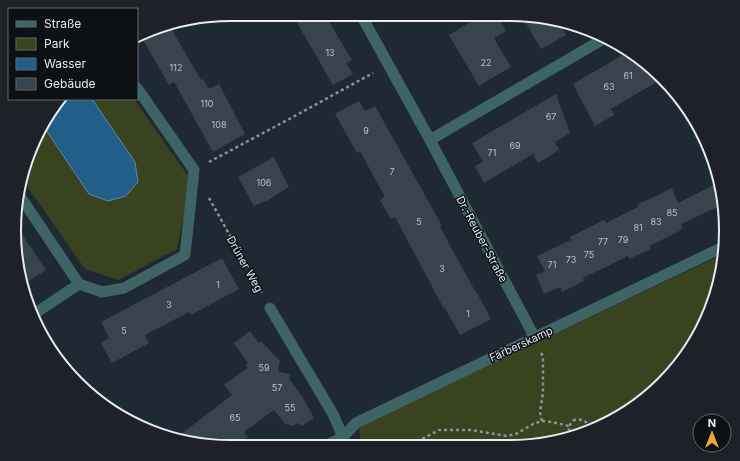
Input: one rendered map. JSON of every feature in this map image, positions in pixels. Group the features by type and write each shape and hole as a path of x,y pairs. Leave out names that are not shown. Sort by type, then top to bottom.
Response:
{"street":[{"name":"Dr.-Reuber-Straße","path":"364,21 430,140 535,338"},
{"path":"430,140 599,41"},
{"path":"23,201 79,284 102,292 124,288 185,255 194,170 138,89"},
{"name":"Färberskamp","path":"345,440 356,423 718,249"},
{"path":"37,312 79,284"},
{"path":"270,308 333,414 344,440"}],"path":[{"path":"194,170 388,64"},
{"name":"Drüner Weg","path":"208,197 270,308"},
{"path":"535,338 543,356 543,393 540,412 542,421"},
{"path":"569,431 569,426 574,420 583,419 588,425"},
{"path":"420,440 439,430 471,430 506,436 516,434 533,424 542,421 569,426"}],"green space":[{"path":"66,100 135,100 188,176 184,214 177,249 118,280 85,269 26,185 28,176 37,150 49,126"},
{"path":"717,257 712,285 703,311 691,335 676,358 658,379 637,397 614,412 590,424 564,433 523,440 360,440 359,427"}],"water":[{"path":"66,100 93,100 135,162 138,182 126,196 108,201 89,194 47,131 56,114"}],"building":[{"path":"296,21 329,21 352,60 346,63 353,74 333,85"},
{"path":"472,21 500,21 506,31 494,38 511,67 479,86 449,35"},
{"path":"525,21 562,28 566,35 541,49"},
{"path":"172,29 201,80 203,79 209,89 219,84 245,134 213,152 174,82 169,85 143,40"},
{"path":"623,54 657,82 611,109 614,115 595,126 573,84"},
{"path":"556,94 570,133 555,142 559,150 538,163 533,154 484,183 475,166 483,162 472,143"},
{"path":"359,101 365,111 375,106 442,226 440,227 491,319 460,335 445,308 444,309 395,217 391,219 380,200 385,197 360,151 357,153 335,114"},
{"path":"274,157 289,187 270,199 254,206 238,177"},
{"path":"714,185 718,207 681,224 683,229 650,246 651,249 629,259 628,256 583,278 584,281 562,292 560,287 544,294 536,275 545,271 537,256 571,240 570,237 604,220 606,223 638,207 637,205 672,188 678,203"},
{"path":"21,233 46,270 27,282 21,244"},
{"path":"222,258 239,289 191,315 189,312 145,335 149,343 112,363 101,343 109,338 101,322"},
{"path":"250,331 259,343 261,341 280,361 278,372 290,374 289,379 302,396 314,418 302,426 297,423 293,426 285,424 274,410 244,432 248,437 244,440 217,440 181,434 232,395 224,385 247,368 246,365 248,363 234,343"}]}
